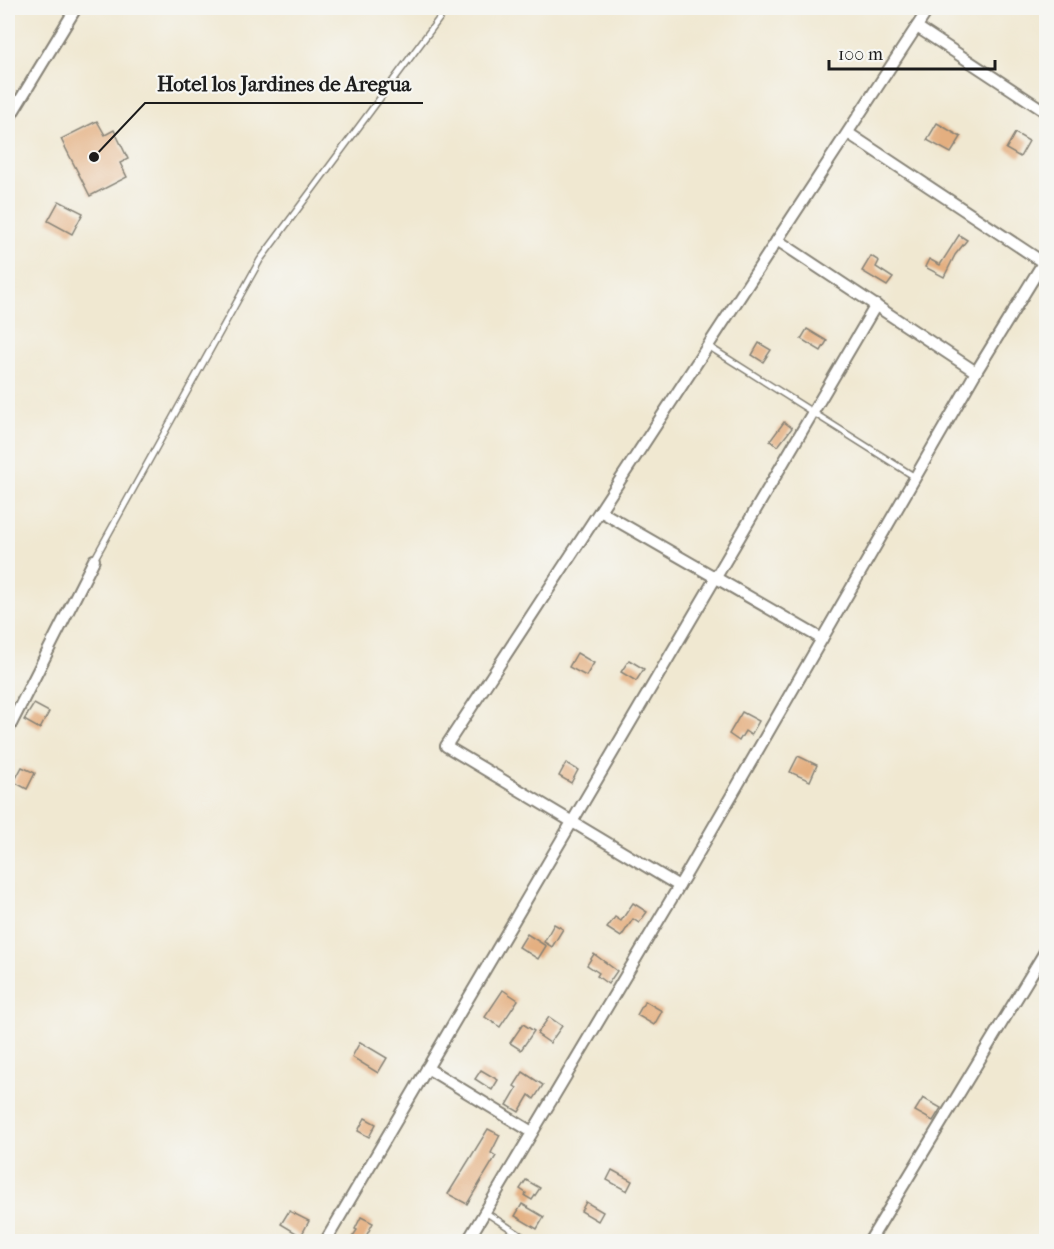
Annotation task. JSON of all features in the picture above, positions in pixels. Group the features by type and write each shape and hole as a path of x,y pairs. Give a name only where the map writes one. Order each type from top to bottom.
{"street":[{"path":"8,120 76,8"},
{"path":"679,886 446,746 929,8"},
{"path":"917,27 1047,112"},
{"path":"467,1242 679,886 976,372 1045,261 848,133"},
{"path":"777,240 976,372"},
{"path":"325,1242 876,305"},
{"path":"600,511 822,639"},
{"path":"8,730 94,560"},
{"path":"869,1242 1047,950"},
{"path":"427,1068 532,1132"}],"lane":[{"path":"94,560 260,260 447,8"},
{"path":"708,346 915,477"},
{"path":"484,1212 531,1242"}],"building":[{"path":"97,121 105,135 114,130 128,159 120,163 127,177 90,196 61,139"},
{"path":"937,123 961,137 951,153 927,140"},
{"path":"1015,133 1029,141 1020,157 1006,149"},
{"path":"59,201 83,213 72,234 48,221"},
{"path":"959,235 967,240 955,255 944,277 925,267 929,259 940,265"},
{"path":"871,256 879,261 876,267 893,278 887,286 862,271"},
{"path":"807,329 827,341 821,351 801,339"},
{"path":"759,343 771,350 763,362 752,355"},
{"path":"784,422 792,428 778,446 770,441"},
{"path":"577,653 594,663 586,676 569,667"},
{"path":"629,660 644,669 636,681 621,672"},
{"path":"34,704 49,712 40,729 24,720"},
{"path":"742,712 759,721 751,735 745,731 739,741 729,734"},
{"path":"798,756 817,765 810,781 790,772"},
{"path":"566,763 578,770 571,783 559,776"},
{"path":"22,767 35,773 27,789 14,782"},
{"path":"633,903 647,912 639,923 633,919 621,937 607,928 615,917 621,921"},
{"path":"554,924 563,929 552,947 544,942"},
{"path":"527,934 546,946 538,959 519,947"},
{"path":"594,954 617,971 608,984 597,976 599,973 587,965"},
{"path":"503,990 518,1000 500,1027 485,1017"},
{"path":"645,1001 662,1011 654,1025 637,1015"},
{"path":"549,1017 562,1026 550,1043 537,1034"},
{"path":"523,1024 534,1031 521,1050 510,1043"},
{"path":"360,1042 387,1058 378,1073 352,1057"},
{"path":"481,1070 498,1080 492,1090 475,1079"},
{"path":"523,1072 543,1085 534,1099 529,1095 519,1112 507,1105 517,1088 514,1086"},
{"path":"923,1098 941,1108 933,1121 915,1111"},
{"path":"365,1118 376,1124 369,1137 358,1131"},
{"path":"488,1129 500,1135 491,1153 496,1156 467,1204 448,1194"},
{"path":"612,1170 632,1181 627,1191 607,1180"},
{"path":"526,1180 540,1188 532,1200 520,1189"},
{"path":"586,1202 603,1212 598,1221 581,1211"},
{"path":"522,1204 544,1217 537,1229 515,1216"},
{"path":"289,1211 309,1221 301,1236 281,1224"},
{"path":"361,1217 373,1223 363,1242 349,1242 357,1230 355,1229"}],"place":[{"name":"Hotel los Jardines de Aregua","path":"94,157"}]}
